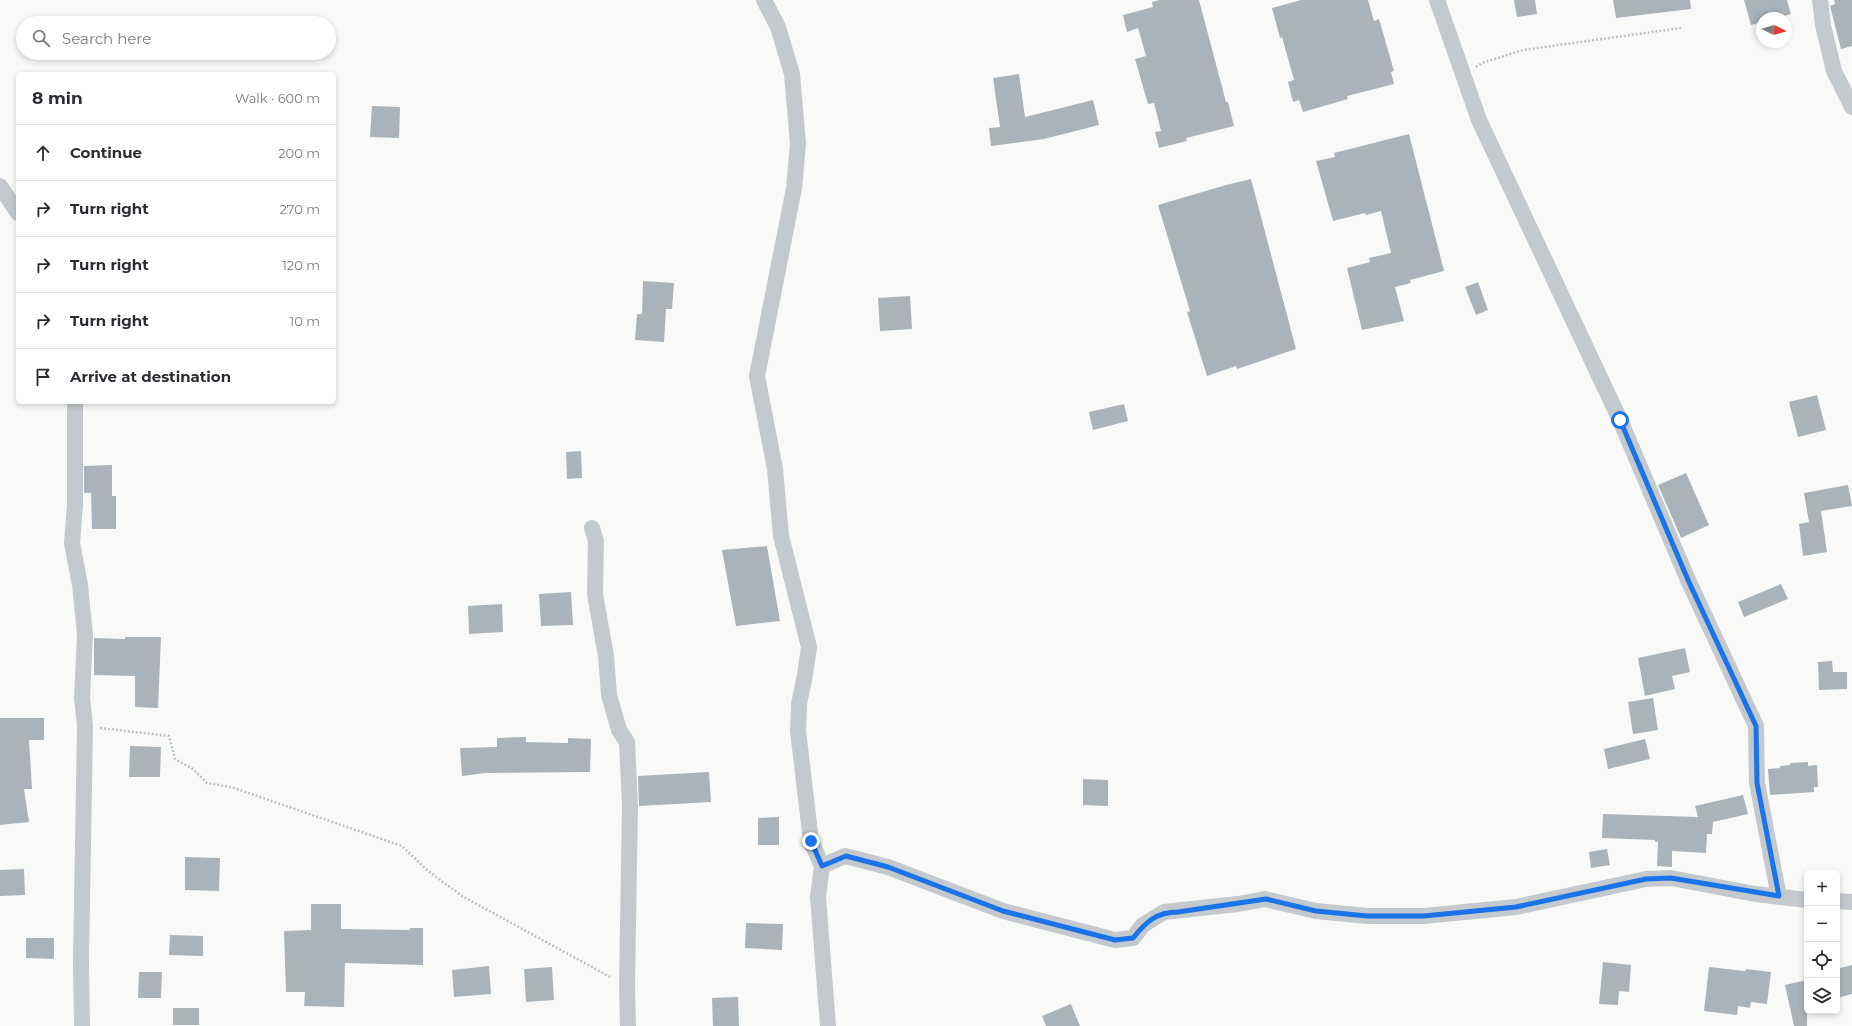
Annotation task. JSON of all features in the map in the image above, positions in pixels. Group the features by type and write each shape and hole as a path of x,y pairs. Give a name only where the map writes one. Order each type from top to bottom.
{"street":[{"path":"764,0 778,27 792,74 798,144 794,188 757,376 775,469 781,536 809,647 806,675 799,704 798,730 811,841 822,866 818,897 828,1026"},
{"path":"1437,0 1479,120 1620,420 1688,580 1756,726 1757,783 1779,896"},
{"path":"1820,0 1823,24 1834,71 1852,108"},
{"path":"0,186 16,210"},
{"path":"76,404 75,505 72,543 80,585 85,635 82,698 85,726 81,962 82,1026"},
{"path":"592,528 596,541 595,594 606,656 609,695 619,730 627,742 630,805 627,985 628,1026"},
{"path":"822,866 846,856 888,867 1003,911 1115,940 1133,938 1143,925 1164,912 1230,905 1266,899 1316,911 1367,916 1424,916 1516,907 1646,879 1671,878 1804,900"},
{"path":"1840,901 1852,902"}],"path":[{"path":"1464,79 1482,62 1523,50 1681,28"},
{"path":"85,726 169,736 175,759 193,769 207,783 231,787 402,846 427,870 462,896 596,971 627,985"}],"building":[{"path":"1159,0 1199,0 1226,102 1228,102 1234,126 1186,138 1187,141 1159,148 1155,132 1161,131 1154,103 1148,104 1135,59 1146,56 1138,28 1127,32 1123,15 1153,7 1152,2"},
{"path":"1301,0 1368,0 1374,21 1379,19 1394,71 1391,72 1394,84 1347,96 1348,99 1303,112 1299,100 1293,102 1288,82 1294,80 1272,8"},
{"path":"1514,0 1535,0 1537,14 1517,17"},
{"path":"1613,0 1690,0 1691,9 1616,18"},
{"path":"1744,0 1787,0 1790,12 1756,12 1756,24 1751,25"},
{"path":"1834,0 1852,0 1852,46 1841,49 1830,6 1835,4"},
{"path":"1019,74 1025,117 1093,100 1099,125 1044,139 991,146 989,128 1000,127 993,78"},
{"path":"372,106 400,107 399,138 370,137"},
{"path":"1409,134 1444,271 1410,280 1411,283 1395,287 1404,321 1362,330 1347,268 1370,262 1369,258 1391,253 1381,211 1366,215 1365,213 1333,221 1316,161 1335,157 1334,153"},
{"path":"1251,179 1296,349 1237,369 1236,366 1207,376 1187,312 1190,311 1158,205"},
{"path":"643,281 674,283 672,309 666,309 664,342 635,340 637,314 642,314"},
{"path":"1478,282 1488,310 1476,315 1465,287"},
{"path":"910,296 912,329 880,331 878,298"},
{"path":"1817,395 1826,430 1798,437 1789,402"},
{"path":"1124,404 1128,421 1093,430 1089,412"},
{"path":"581,451 582,478 567,479 566,452"},
{"path":"112,465 112,496 116,496 116,529 92,529 91,493 84,493 84,466"},
{"path":"1686,473 1709,525 1681,538 1658,485"},
{"path":"1848,485 1852,506 1821,511 1827,552 1803,556 1799,524 1809,522 1804,493"},
{"path":"767,546 780,621 736,626 722,550"},
{"path":"1781,584 1788,599 1744,617 1738,602"},
{"path":"571,592 573,625 541,626 539,594"},
{"path":"502,604 503,632 469,634 468,606"},
{"path":"125,637 161,637 158,708 135,707 135,676 94,675 94,638 125,639"},
{"path":"1685,648 1690,672 1672,676 1675,689 1645,696 1638,658"},
{"path":"1832,661 1833,672 1847,672 1847,689 1819,690 1818,662"},
{"path":"1653,698 1658,730 1633,734 1628,702"},
{"path":"0,718 44,718 44,740 29,740 32,789 24,789 29,822 0,825"},
{"path":"526,737 526,742 568,743 568,738 591,739 590,772 485,773 462,776 460,748 497,747 497,738"},
{"path":"1645,739 1650,759 1608,769 1604,749"},
{"path":"130,746 161,747 160,777 129,777"},
{"path":"1808,762 1808,766 1817,765 1818,787 1814,787 1814,792 1770,795 1768,769 1780,768 1780,766 1790,765 1790,763"},
{"path":"709,772 711,802 639,806 638,776"},
{"path":"1083,779 1108,780 1108,806 1083,805"},
{"path":"1743,795 1748,814 1713,822 1712,834 1707,834 1706,853 1672,851 1672,867 1657,866 1658,842 1655,842 1655,840 1602,838 1603,814 1698,817 1695,806"},
{"path":"779,817 779,845 758,845 758,818"},
{"path":"1607,849 1610,865 1591,868 1589,852"},
{"path":"185,857 220,858 219,891 185,890"},
{"path":"24,869 25,895 0,896 0,870"},
{"path":"311,904 341,904 341,929 410,930 410,928 423,928 423,965 345,963 344,1007 304,1006 305,992 286,992 284,931 311,930"},
{"path":"746,923 783,924 782,950 745,948"},
{"path":"170,935 203,936 203,956 169,955"},
{"path":"26,938 54,938 54,959 26,958"},
{"path":"1603,962 1631,965 1629,992 1619,991 1618,1005 1599,1004"},
{"path":"1852,965 1852,994 1840,997 1840,978 1840,968"},
{"path":"489,966 491,994 454,997 452,970"},
{"path":"552,967 554,1000 526,1002 524,969"},
{"path":"1709,967 1771,972 1767,1004 1751,1002 1750,1008 1738,1006 1737,1015 1704,1011"},
{"path":"139,972 162,972 161,998 138,998"},
{"path":"1804,981 1804,1014 1807,1014 1807,1026 1794,1026 1785,985"},
{"path":"738,997 739,1026 713,1026 712,998"},
{"path":"1071,1004 1080,1026 1046,1026 1042,1016"},
{"path":"173,1008 199,1008 199,1025 173,1025"}],"route":[{"path":"811,841 822,866 846,856 888,867 1003,911 1115,940 1133,938 1143,925 1164,912 1178,912 1266,899 1316,911 1367,916 1424,916 1516,907 1646,879 1671,878 1755,894 1779,896 1757,783 1756,726 1688,580 1620,420"}]}
